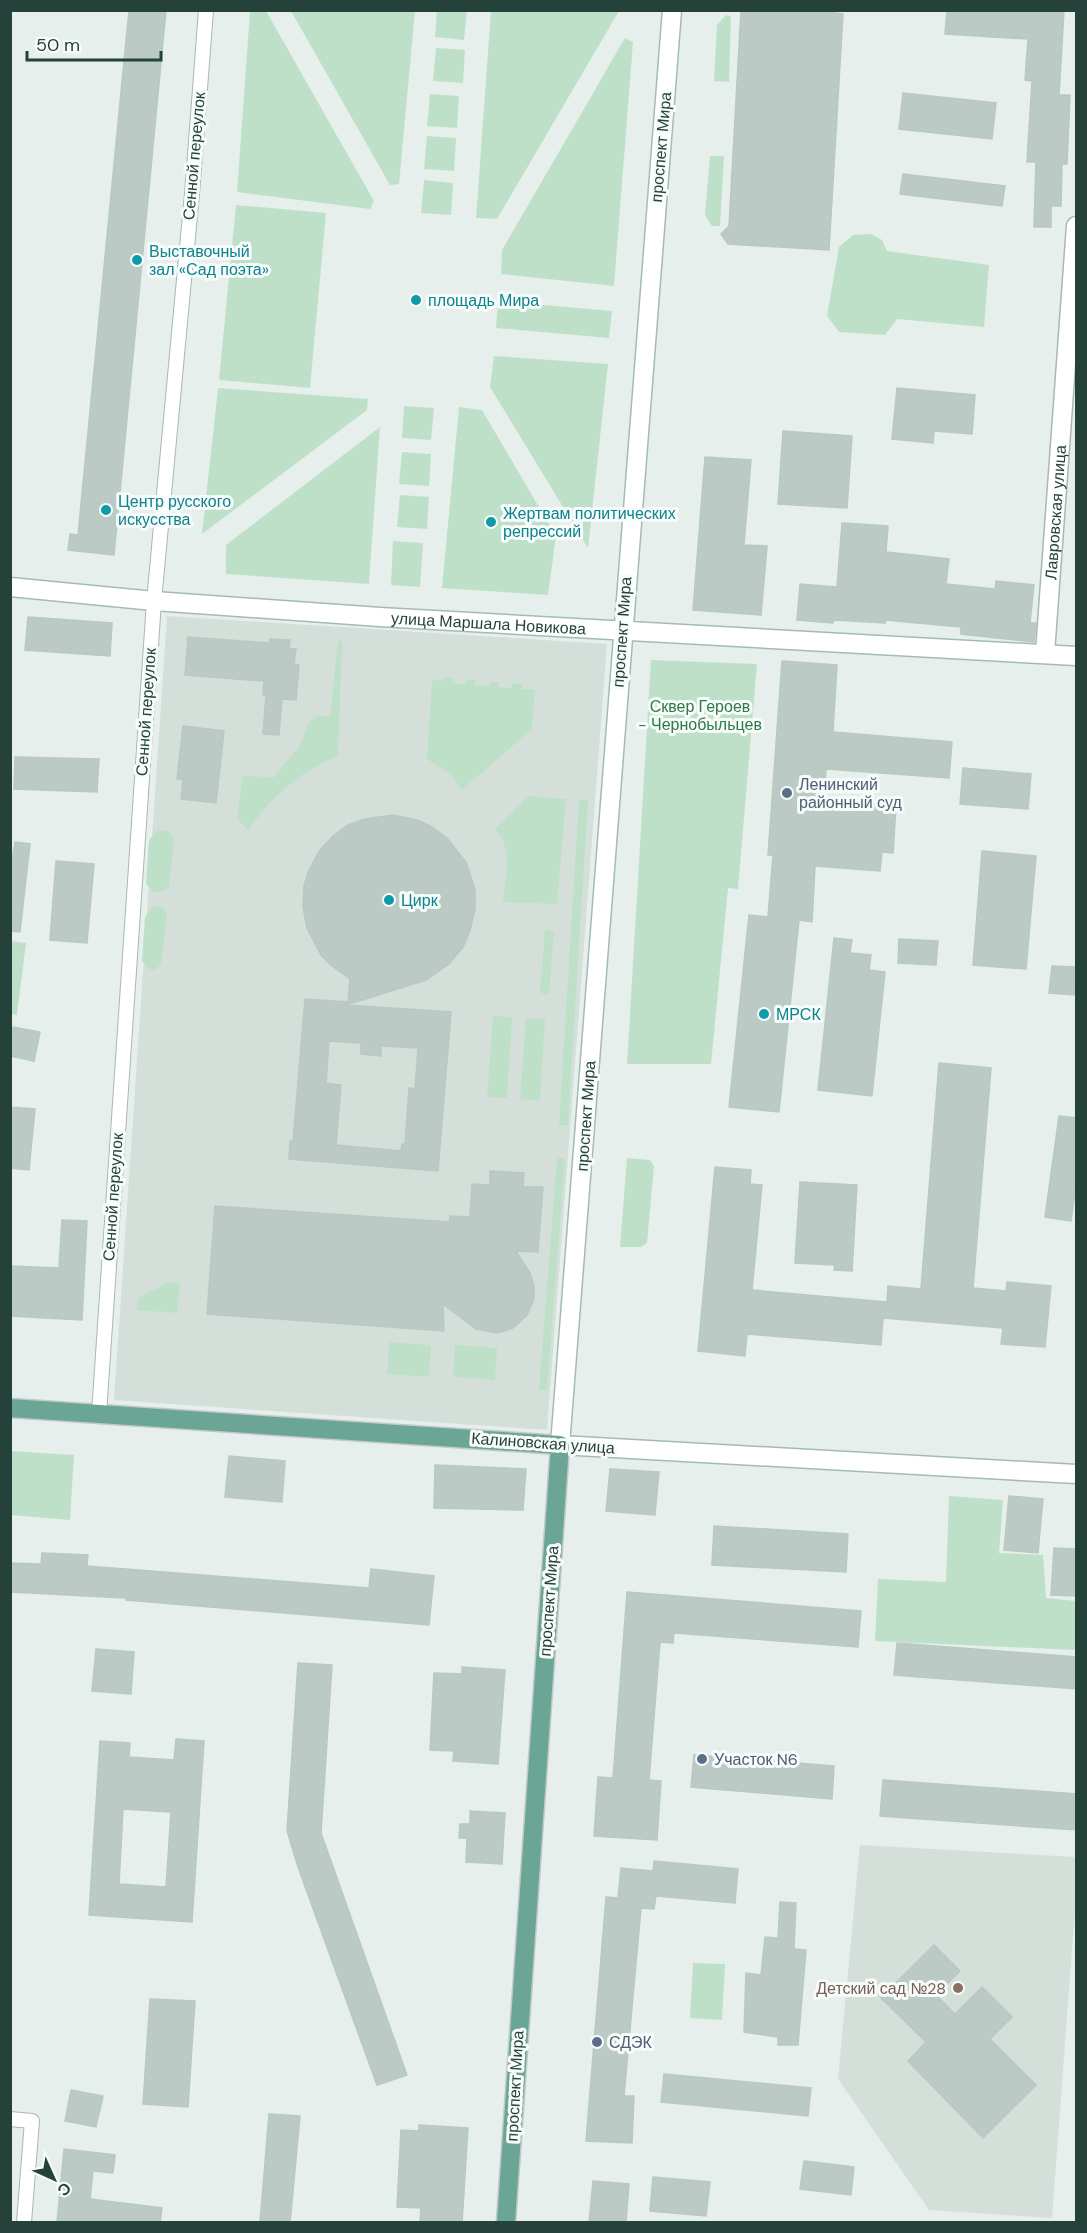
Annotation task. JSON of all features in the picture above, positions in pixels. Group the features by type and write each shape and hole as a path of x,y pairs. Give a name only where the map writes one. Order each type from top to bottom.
{"main road":[{"name":"проспект Мира","path":"506,2223 560,1445 672,10"},
{"name":"Лавровская улица","path":"1045,653 1077,226"},
{"name":"улица Маршала Новикова","path":"10,587 154,601 392,618 1077,656"},
{"name":"Калиновская улица","path":"10,1408 560,1445 1077,1474"}],"street":[{"name":"Сенной переулок","path":"99,1414 154,601 192,195 206,10"},
{"path":"10,2120 32,2121 24,2223"}],"shaded area":[{"path":"167,616 607,644 547,1430 114,1400"},
{"name":"Детский сад №28","path":"860,1845 1076,1857 1076,1896 1052,2218 929,2210 838,2079"}],"green space":[{"path":"491,10 619,11 497,219 476,218"},
{"path":"250,11 266,11 374,201 370,209 237,192"},
{"path":"291,11 415,11 399,184 390,185"},
{"path":"437,11 467,11 464,40 435,37"},
{"path":"726,15 731,17 729,82 714,81 717,25"},
{"path":"625,38 633,42 614,286 501,274 502,250"},
{"path":"436,48 465,50 463,83 433,81"},
{"path":"430,94 459,96 457,128 427,126"},
{"path":"427,136 456,138 454,171 424,169"},
{"path":"710,156 724,156 720,226 712,226 705,215"},
{"path":"424,180 453,183 451,215 421,213"},
{"path":"236,205 326,213 310,388 219,380"},
{"path":"871,234 882,240 887,251 989,265 984,327 897,319 885,335 839,332 827,316 839,247 853,235"},
{"path":"498,301 612,311 609,338 496,328"},
{"path":"494,356 608,364 588,548 490,387"},
{"path":"218,388 368,399 367,410 202,534"},
{"path":"404,406 434,408 431,440 402,438"},
{"path":"459,407 482,410 556,536 548,595 442,588"},
{"path":"380,427 369,584 226,574 226,545"},
{"path":"402,452 431,454 429,486 399,484"},
{"path":"400,495 429,497 427,529 397,527"},
{"path":"393,541 423,543 420,587 391,585"},
{"path":"338,641 342,641 338,757 312,769 287,786 256,819 248,831 237,818 243,775 273,778 301,744 309,722 317,716 330,716"},
{"name":"Сквер Героев - Чернобыльцев","path":"651,660 757,664 738,889 728,888 711,1064 627,1064"},
{"path":"443,677 453,678 453,683 465,684 466,679 475,680 475,685 489,686 490,682 499,682 499,687 511,688 512,683 522,684 522,689 535,690 532,729 462,790 451,775 427,759 432,680 443,681"},
{"path":"528,796 566,799 557,904 503,902 507,863 504,845 495,829"},
{"path":"579,800 588,800 568,1125 559,1125"},
{"path":"158,830 167,831 174,838 169,887 159,893 153,892 146,884 149,840"},
{"path":"153,907 163,907 167,914 161,964 155,970 149,969 142,961 145,917"},
{"path":"545,930 554,931 549,994 540,993"},
{"path":"11,941 26,943 17,1015 11,1014"},
{"path":"493,1016 512,1017 507,1098 487,1097"},
{"path":"526,1018 545,1019 540,1101 520,1099"},
{"path":"557,1158 565,1159 547,1390 539,1390"},
{"path":"627,1158 650,1160 654,1166 647,1243 641,1247 620,1247"},
{"path":"170,1282 180,1284 177,1313 137,1310 138,1298"},
{"path":"389,1342 431,1345 429,1377 387,1374"},
{"path":"455,1345 497,1348 495,1380 453,1377"},
{"path":"10,1451 74,1455 70,1520 11,1515"},
{"path":"949,1496 1003,1500 999,1553 1043,1555 1046,1598 1076,1601 1076,1650 875,1641 878,1579 946,1582"},
{"path":"693,1963 725,1964 722,2020 690,2018"}],"building":[{"path":"129,10 166,10 114,555 68,550 70,534 78,535"},
{"path":"741,10 809,10 843,14 829,250 728,244 721,234 729,226"},
{"path":"947,10 1064,10 1059,95 1070,95 1067,164 1062,164 1061,206 1051,206 1051,227 1034,227 1036,162 1027,162 1032,81 1025,80 1028,39 945,34"},
{"path":"903,93 996,103 992,139 899,129"},
{"path":"903,174 1005,186 1002,206 900,194"},
{"path":"897,388 975,395 972,434 934,431 933,443 892,439"},
{"path":"783,431 852,436 847,508 778,504"},
{"path":"705,457 751,460 744,545 767,546 761,615 693,610"},
{"path":"842,523 888,526 886,552 949,559 946,584 995,589 996,581 1034,585 1030,623 1036,623 1034,642 961,634 961,627 885,620 885,623 834,620 833,623 797,620 800,584 837,587"},
{"path":"28,617 112,623 110,656 25,650"},
{"path":"188,637 269,643 270,639 290,640 289,649 296,649 294,664 299,665 296,700 282,699 279,735 263,734 266,695 263,695 264,681 185,675"},
{"path":"782,661 837,665 833,732 952,742 949,778 826,769 824,801 896,806 893,853 882,852 880,871 815,866 812,922 799,920 779,1112 729,1107 749,915 768,917 773,855 768,855"},
{"path":"183,726 224,731 216,803 181,799 183,779 177,779"},
{"path":"15,757 99,759 97,792 14,789"},
{"path":"963,768 1031,774 1028,809 960,804"},
{"path":"393,815 417,820 432,827 447,838 466,862 475,889 475,909 470,931 463,947 449,964 426,980 346,1005 451,1012 438,1171 289,1159 290,1141 293,1141 305,999 348,1002 350,979 321,955 307,928 303,907 304,886 309,870 320,850 348,825 365,819","holes":["329,1041 361,1043 361,1054 381,1056 381,1046 418,1048 415,1089 409,1088 405,1144 402,1144 401,1151 336,1145 341,1085 326,1083"]},
{"path":"15,842 30,844 20,932 10,931 10,873"},
{"path":"982,851 1036,856 1026,969 973,965"},
{"path":"56,861 94,864 87,943 50,940"},
{"path":"834,938 852,940 850,953 871,955 869,970 885,972 872,1096 818,1090"},
{"path":"899,939 938,941 936,965 898,963"},
{"path":"1052,966 1077,967 1075,995 1049,993"},
{"path":"13,1027 40,1032 34,1061 10,1056"},
{"path":"939,1063 991,1068 973,1288 1006,1291 1007,1282 1051,1286 1045,1347 1001,1344 1003,1328 883,1318 881,1345 747,1334 745,1356 698,1351 715,1167 751,1170 750,1184 762,1185 752,1290 887,1302 888,1286 921,1289"},
{"path":"10,1107 35,1109 29,1170 10,1168"},
{"path":"1059,1116 1077,1118 1077,1179 1071,1221 1045,1217"},
{"path":"490,1171 524,1173 523,1187 543,1187 538,1252 516,1251 530,1273 534,1286 534,1299 527,1315 513,1328 497,1333 476,1329 443,1304 444,1331 207,1314 215,1206 450,1222 450,1216 470,1217 472,1184 490,1185"},
{"path":"800,1182 857,1185 852,1271 834,1270 835,1265 795,1263"},
{"path":"62,1220 87,1221 82,1320 10,1316 10,1266 59,1268"},
{"path":"229,1456 285,1461 282,1502 225,1497"},
{"path":"435,1465 526,1469 523,1510 434,1508"},
{"path":"610,1469 659,1472 655,1515 606,1511"},
{"path":"1009,1496 1043,1499 1038,1553 1004,1550"},
{"path":"714,1526 848,1534 846,1572 712,1565"},
{"path":"1054,1548 1077,1549 1077,1596 1051,1595"},
{"path":"42,1553 88,1555 87,1566 369,1588 371,1569 434,1576 429,1625 126,1600 126,1598 10,1592 10,1563 41,1564"},
{"path":"627,1592 861,1611 858,1647 674,1633 673,1643 660,1642 649,1780 661,1781 657,1840 594,1836 598,1777 613,1778"},
{"path":"897,1643 1077,1657 1077,1689 894,1675"},
{"path":"96,1649 134,1652 131,1694 92,1691"},
{"path":"298,1663 332,1665 321,1833 407,2075 377,2085 287,1831"},
{"path":"462,1667 505,1670 498,1764 453,1761 454,1751 430,1750 434,1673 462,1674"},
{"path":"176,1739 204,1741 192,1922 89,1915 100,1741 130,1743 129,1757 174,1760","holes":["123,1809 171,1812 166,1887 119,1884"]},
{"path":"694,1755 834,1766 832,1799 691,1787"},
{"path":"883,1780 1077,1794 1077,1830 880,1816"},
{"path":"470,1811 505,1813 502,1864 466,1862 467,1838 459,1838 460,1824 470,1824"},
{"path":"654,1861 738,1869 735,1903 656,1896 654,1909 641,1908 624,2096 634,2096 632,2143 586,2141 606,1897 618,1898 621,1868 653,1871"},
{"path":"780,1902 796,1903 794,1949 806,1950 798,2045 778,2045 778,2037 744,2032 746,1973 761,1975 765,1937 778,1938"},
{"path":"934,1945 960,1971 936,1995 955,2014 982,1987 1012,2017 990,2039 1036,2085 983,2138 908,2061 926,2042 881,1998"},
{"path":"150,1999 195,2001 188,2107 143,2104"},
{"path":"664,2074 811,2088 808,2116 661,2102"},
{"path":"71,2090 103,2096 96,2127 65,2121"},
{"path":"269,2114 300,2116 290,2223 260,2223"},
{"path":"419,2125 468,2128 462,2223 420,2223 421,2208 397,2207 401,2130 419,2131"},
{"path":"64,2149 115,2155 113,2173 93,2171 90,2199 162,2208 160,2223 57,2223"},
{"path":"804,2161 854,2167 851,2195 800,2189"},
{"path":"653,2177 710,2182 706,2216 650,2211"},
{"path":"593,2181 629,2184 626,2222 589,2223"}],"place":[{"name":"Выставочный зал «Сад поэта»","path":"137,260"},
{"name":"площадь Мира","path":"416,300"},
{"name":"Центр русского искусства","path":"106,510"},
{"name":"Жертвам политических репрессий","path":"491,522"},
{"name":"Ленинский районный суд","path":"787,793"},
{"name":"Цирк","path":"389,900"},
{"name":"МРСК","path":"764,1014"},
{"name":"Участок N6","path":"702,1759"},
{"name":"Детский сад №28","path":"958,1988"},
{"name":"СДЭК","path":"597,2042"}]}
